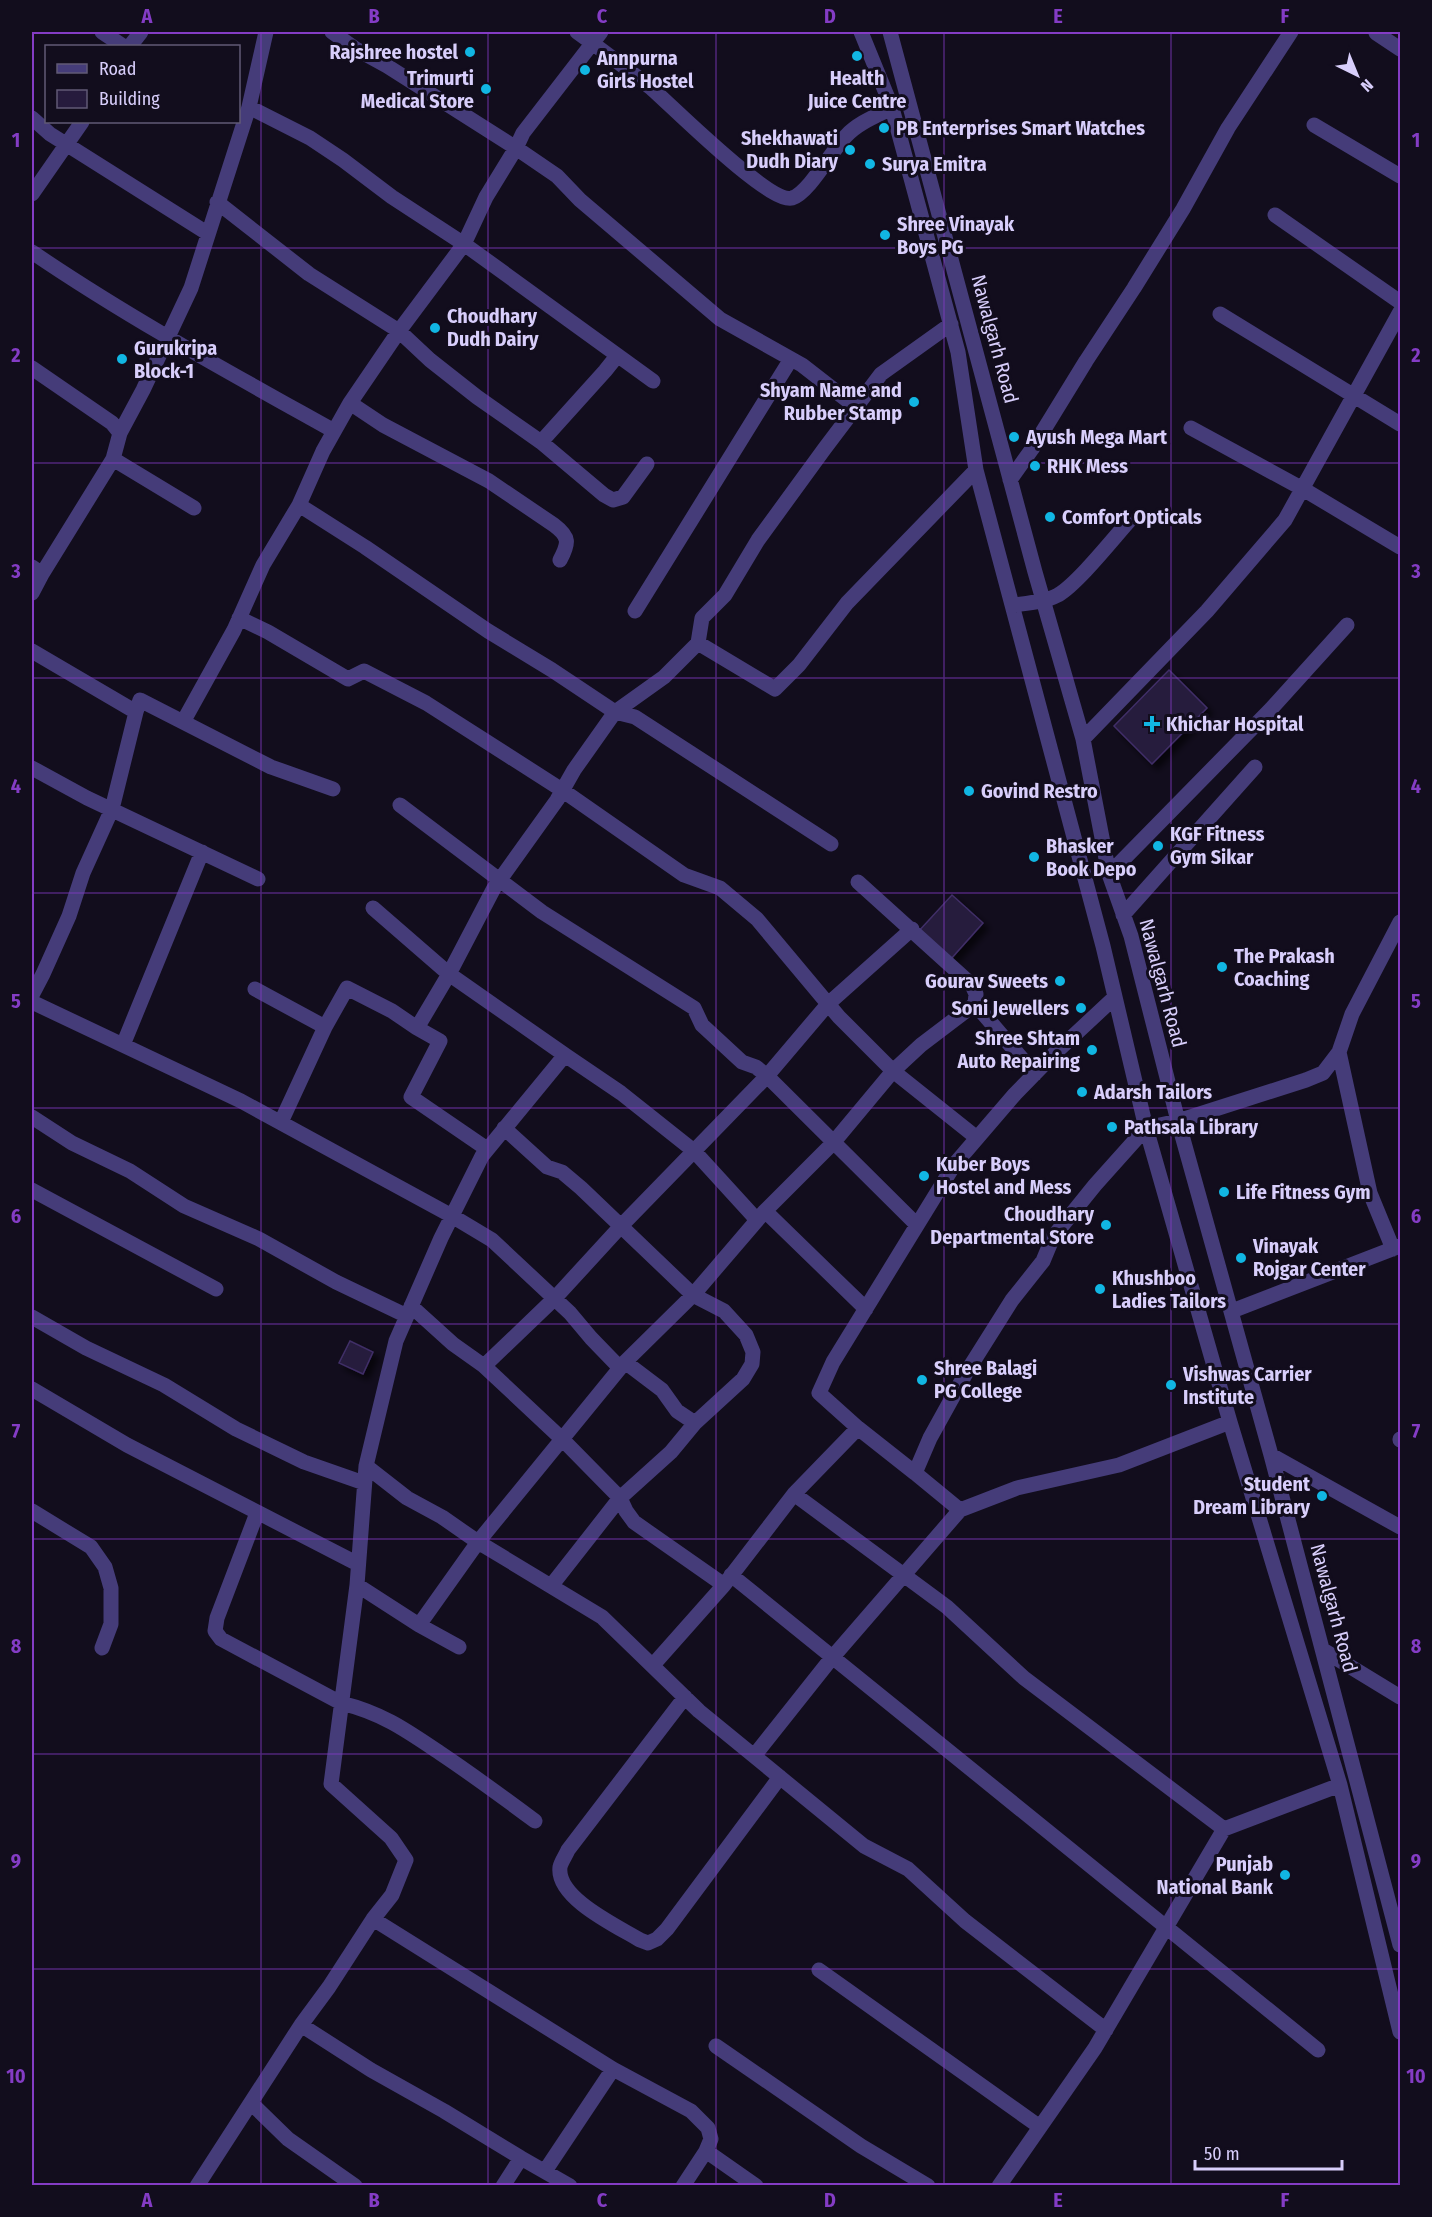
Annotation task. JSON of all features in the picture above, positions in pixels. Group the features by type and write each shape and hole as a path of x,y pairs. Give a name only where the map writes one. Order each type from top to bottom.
{"street":[{"path":"102,32 122,45"},
{"path":"131,45 141,32"},
{"path":"240,120 249,107 266,32"},
{"path":"332,32 516,148 556,176 580,200 720,319 802,365 856,407"},
{"path":"577,32 596,37 762,186 780,197 791,198 798,194 808,185 845,136 892,108"},
{"path":"861,32 892,108 951,324 958,352 976,470 1103,946 1146,1128 1230,1422 1340,1785 1401,2032"},
{"name":"Nawalgarh Road","path":"890,32 1043,601 1083,739 1109,874 1131,936 1178,1121 1271,1455 1401,1945"},
{"path":"1010,480 1140,278 1183,209 1228,128 1291,32"},
{"path":"1376,33 1401,49"},
{"path":"183,722 239,618 263,564 299,505 323,451 350,403 399,331 464,244 486,197 523,133 596,37"},
{"path":"249,107 310,138 343,160 392,197 464,244 653,381"},
{"path":"32,118 67,145 207,234"},
{"path":"32,194 81,123"},
{"path":"32,593 37,570 114,459 120,433 191,288 217,202 237,124"},
{"path":"1314,125 1401,176"},
{"path":"217,202 309,274 399,331 430,360 477,397 541,442 604,495 613,500 623,497 647,464"},
{"path":"1275,215 1401,302"},
{"path":"32,252 80,285 166,337 334,431"},
{"path":"1083,739 1207,611 1285,520 1401,312"},
{"path":"1221,314 1401,424"},
{"path":"417,1028 500,880 615,712 664,677 698,643 702,618 724,595 758,540 881,374 951,324"},
{"path":"541,442 617,356"},
{"path":"635,612 791,360"},
{"path":"32,368 112,423 120,433"},
{"path":"350,403 383,425 489,481 554,525 567,541 560,560"},
{"path":"1191,428 1303,489 1401,547"},
{"path":"114,459 194,508"},
{"path":"698,643 775,689 800,665 848,603 976,470"},
{"path":"299,505 488,631 615,712 635,717 831,844"},
{"path":"1013,605 1043,601 1060,594 1128,521"},
{"path":"239,618 268,632 348,679 364,670 426,703 562,790 684,874 720,888 757,920 828,1004 893,1071 977,1138"},
{"path":"1109,874 1271,709 1347,625"},
{"path":"32,651 136,712"},
{"path":"32,995 44,974 69,916 83,873 112,809 140,700 271,767 333,789"},
{"path":"1123,915 1256,767"},
{"path":"32,768 258,879"},
{"path":"400,804 542,912 694,1008 702,1025 742,1062 756,1067 767,1076 917,1225"},
{"path":"123,1045 202,852"},
{"path":"858,882 972,985 976,994 975,1004 1035,1074"},
{"path":"373,908 449,974 621,1093 694,1151 761,1216 866,1309"},
{"path":"915,1473 930,1438 966,1373 1012,1300 1043,1261 1053,1237 1095,1185 1146,1128 1178,1121 1306,1080 1323,1072 1340,1052 1352,1014 1401,922"},
{"path":"484,1366 555,1298 621,1226 767,1076 828,1004 912,930"},
{"path":"281,1122 325,1027 347,988 392,1011 440,1041 411,1097 487,1149"},
{"path":"255,989 325,1027"},
{"path":"960,1510 858,1428 819,1393 833,1362 954,1165 1035,1074 1114,998"},
{"path":"32,1002 241,1101 492,1240 555,1298 622,1365 662,1390 677,1411 695,1423"},
{"path":"419,1625 478,1542 622,1365 693,1295 761,1216 833,1143 893,1071 921,1045 975,1004"},
{"path":"1232,1311 1397,1248 1370,1193 1340,1052"},
{"path":"196,2186 301,2025 329,1987 373,1919 392,1895 406,1860 391,1838 331,1784 357,1585 366,1466 396,1341 452,1216 482,1156 566,1055"},
{"path":"32,1118 72,1143 130,1171 184,1206 259,1239 336,1282 409,1311 484,1366 562,1439 620,1498 634,1522 727,1580 831,1659 1318,2050"},
{"path":"504,1128 548,1167 562,1172 581,1188 693,1295 724,1311 746,1335 753,1352 752,1364 743,1379 695,1423 671,1452 620,1498 551,1586"},
{"path":"32,1190 216,1288"},
{"path":"32,1317 86,1348 164,1385 236,1429 304,1462 364,1483"},
{"path":"32,1389 127,1445 358,1564"},
{"path":"754,1756 831,1659 960,1510 1017,1488 1119,1465 1230,1422"},
{"path":"653,1665 727,1580 794,1494 858,1428"},
{"path":"1271,1455 1401,1527"},
{"path":"366,1466 407,1498 442,1517 478,1542 602,1617 699,1711 864,1846 908,1869 965,1920 1106,2030"},
{"path":"794,1494 948,1607 1024,1678 1224,1829"},
{"path":"32,1511 91,1547 105,1567 111,1588 111,1624 102,1648"},
{"path":"256,1513 217,1618 215,1631 221,1639 232,1647 341,1703 363,1708 388,1719 481,1781 535,1821"},
{"path":"357,1585 419,1625 459,1647"},
{"path":"1323,1650 1401,1697"},
{"path":"685,1697 568,1850 560,1867 562,1884 575,1899 640,1940 648,1943 657,1939 667,1929 780,1777"},
{"path":"1004,2184 1106,2030 1224,1829 1340,1785"},
{"path":"373,1919 613,2069 691,2111 703,2121 711,2139 706,2151 683,2186"},
{"path":"819,1970 1040,2127"},
{"path":"301,2025 371,2070 570,2186"},
{"path":"716,2046 861,2146 928,2186"},
{"path":"545,2171 613,2069"},
{"path":"251,2103 288,2139 347,2183"},
{"path":"706,2151 756,2186"},
{"path":"503,2186 521,2158"}],"building":[{"path":"1169,670 1207,708 1152,764 1114,726"},
{"path":"952,895 983,923 950,960 918,932"},
{"path":"350,1341 373,1352 363,1374 339,1363"}],"place":[{"name":"Rajshree hostel","path":"470,52"},
{"name":"Health Juice Centre","path":"857,56"},
{"name":"Annpurna Girls Hostel","path":"585,70"},
{"name":"Trimurti Medical Store","path":"486,89"},
{"name":"PB Enterprises Smart Watches","path":"884,128"},
{"name":"Shekhawati Dudh Diary","path":"850,150"},
{"name":"Surya Emitra","path":"870,164"},
{"name":"Shree Vinayak Boys PG","path":"885,235"},
{"name":"Choudhary Dudh Dairy","path":"435,328"},
{"name":"Gurukripa Block-1","path":"122,359"},
{"name":"Shyam Name and Rubber Stamp","path":"914,402"},
{"name":"Ayush Mega Mart","path":"1014,437"},
{"name":"RHK Mess","path":"1035,466"},
{"name":"Comfort Opticals","path":"1050,517"},
{"name":"Khichar Hospital","path":"1152,724"},
{"name":"Govind Restro","path":"969,791"},
{"name":"KGF Fitness Gym Sikar","path":"1158,846"},
{"name":"Bhasker Book Depo","path":"1034,857"},
{"name":"The Prakash Coaching","path":"1222,967"},
{"name":"Gourav Sweets","path":"1060,981"},
{"name":"Soni Jewellers","path":"1081,1008"},
{"name":"Shree Shtam Auto Repairing","path":"1092,1050"},
{"name":"Adarsh Tailors","path":"1082,1092"},
{"name":"Pathsala Library","path":"1112,1127"},
{"name":"Kuber Boys Hostel and Mess","path":"924,1176"},
{"name":"Life Fitness Gym","path":"1224,1192"},
{"name":"Choudhary Departmental Store","path":"1106,1225"},
{"name":"Vinayak Rojgar Center","path":"1241,1258"},
{"name":"Khushboo Ladies Tailors","path":"1100,1289"},
{"name":"Shree Balagi PG College","path":"922,1380"},
{"name":"Vishwas Carrier Institute","path":"1171,1385"},
{"name":"Student Dream Library","path":"1322,1496"},
{"name":"Punjab National Bank","path":"1285,1875"}]}
